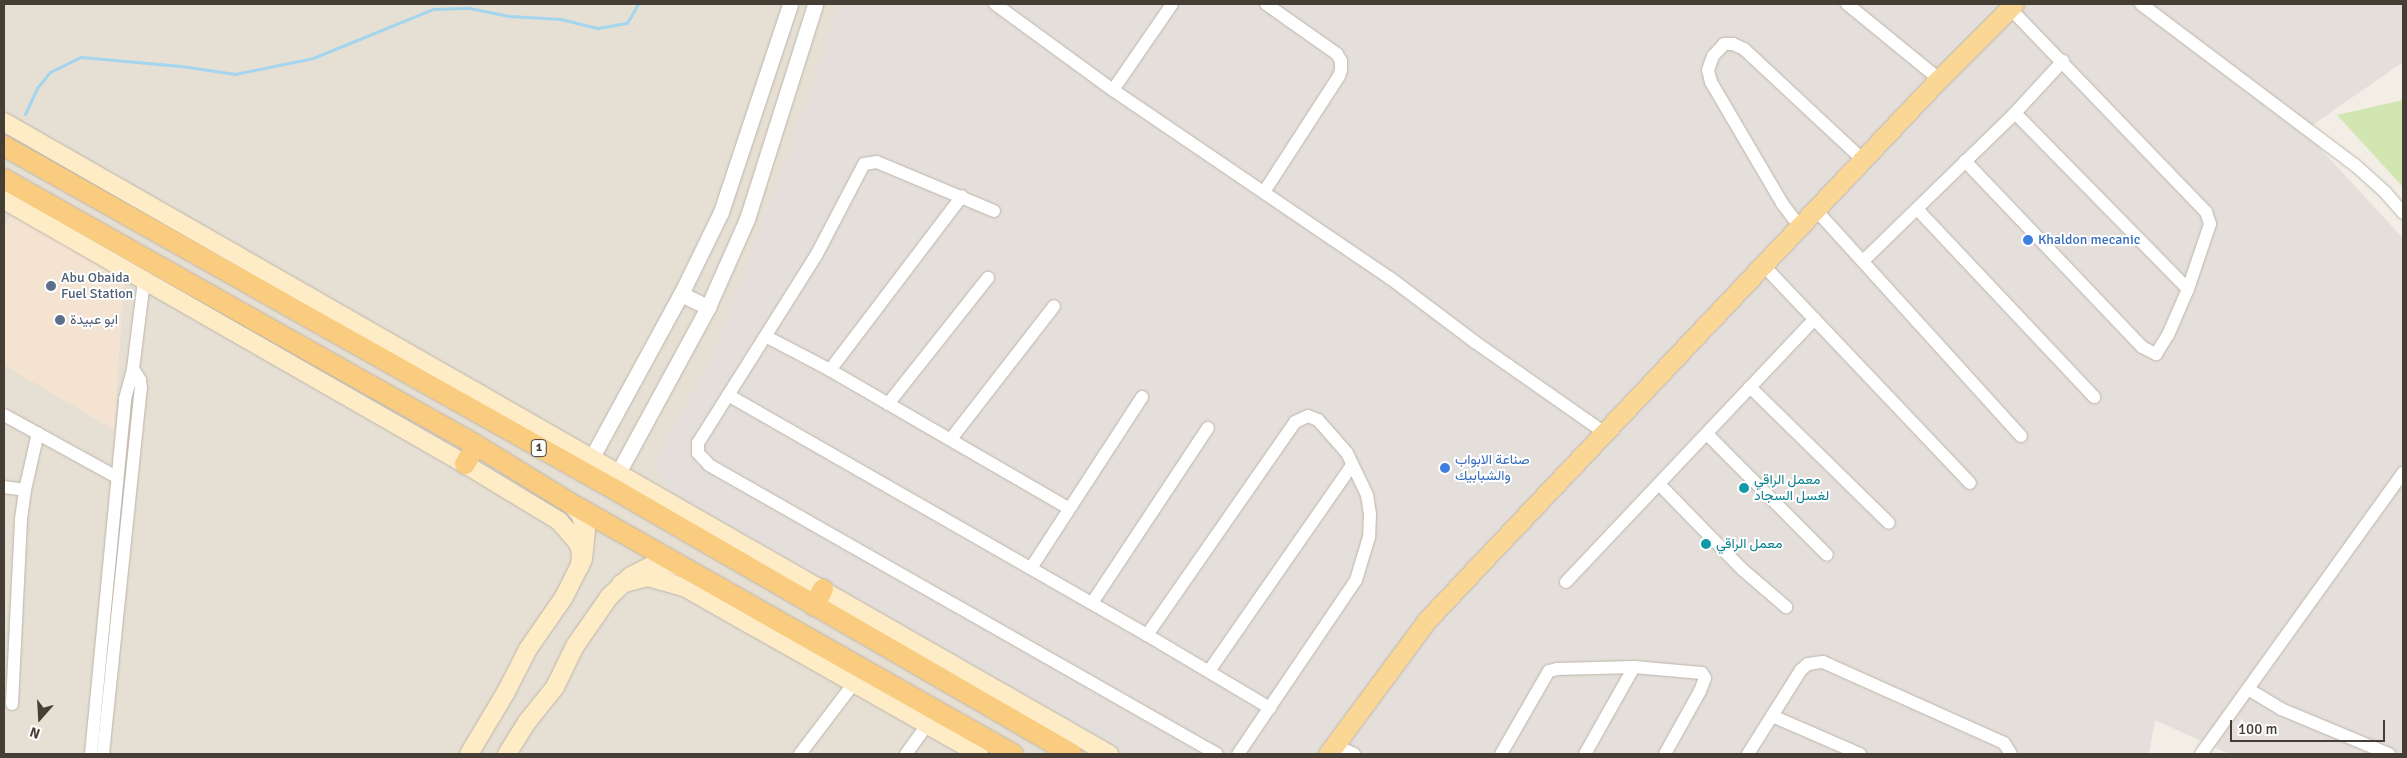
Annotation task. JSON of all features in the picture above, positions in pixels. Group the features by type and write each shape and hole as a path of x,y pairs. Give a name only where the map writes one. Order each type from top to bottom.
{"highway":[{"name":"1","path":"4,146 459,392 818,597 1072,754"},
{"name":"1","path":"4,179 476,445 570,503 685,569 787,636 1013,754"},
{"path":"465,464 476,445"}],"main road":[{"path":"1331,749 1428,619 1939,79 2012,6"},
{"path":"4,122 459,392 592,457 818,597 1109,754"},
{"path":"4,200 465,464 563,525 578,543 581,552 580,566"},
{"path":"469,754 506,692 528,649 564,597 580,566 585,551 586,531 580,514 570,503"},
{"path":"507,754 518,746 527,722 555,687 575,646 600,608 621,584 649,567 668,564 685,569"},
{"path":"621,584 648,577 673,582 787,636 854,682 979,754"}],"street":[{"path":"592,457 680,294 710,234 730,187 790,4"},
{"path":"618,473 708,307 756,197 815,4"},
{"path":"995,4 1113,90 1390,278 1475,342 1605,433"},
{"path":"1113,90 1172,4"},
{"path":"1264,192 1340,76 1341,70 1337,54 1266,4"},
{"path":"1847,4 1939,79"},
{"path":"2141,4 2355,165 2385,192 2403,213"},
{"path":"1965,161 2142,347 2156,354 2168,335 2188,289 2210,224 2206,212 2012,6"},
{"path":"1800,227 1782,203 1711,82 1708,70 1713,56 1724,44 1733,44 1744,49 1863,160"},
{"path":"1863,261 1918,210 2015,113 2063,61"},
{"path":"2015,113 2188,289"},
{"path":"994,211 877,162 864,164 816,254 767,337 698,443 698,453 709,465 1217,754"},
{"path":"830,370 962,196"},
{"path":"1816,210 2021,436"},
{"path":"1918,210 2094,397"},
{"path":"1764,266 1970,483"},
{"path":"888,404 988,278"},
{"path":"91,754 117,477 126,398 133,369 144,281"},
{"path":"680,294 708,307"},
{"path":"951,439 1054,306"},
{"path":"1566,582 1815,318"},
{"path":"767,337 830,370 1068,508"},
{"path":"102,754 140,389 140,380 133,369"},
{"path":"1750,387 1889,523"},
{"path":"728,395 1092,603 1270,708"},
{"path":"1031,568 1068,508 1142,397"},
{"path":"4,416 117,477"},
{"path":"1147,635 1295,422 1308,416 1318,420 1347,453 1367,495 1370,514 1369,537 1359,573 1238,754"},
{"path":"1092,603 1208,428"},
{"path":"12,704 8,665 24,490 38,433"},
{"path":"1707,434 1827,555"},
{"path":"1209,671 1352,465"},
{"path":"2201,754 2403,473"},
{"path":"1659,484 1743,570 1786,607"},
{"path":"4,487 24,490"},
{"path":"1748,754 1801,670 1808,664 1823,662 2004,744 2011,754"},
{"path":"1585,754 1634,667"},
{"path":"1501,754 1548,671 1634,667 1702,673 1705,678 1700,691 1665,754"},
{"path":"800,754 854,682"},
{"path":"2248,689 2281,709 2389,754"},
{"path":"1772,716 1860,754"},
{"path":"906,754 927,725"},
{"path":"1331,749 1354,754"}],"shaded area":[{"path":"4,4 2403,4 2317,84 2142,439 2149,754 4,754"},
{"path":"838,4 2403,4 2403,62 2304,131 2403,238 2403,754 2229,754 2155,720 2149,754 1109,754 674,497 652,466 715,349 807,102"},
{"path":"18,204 125,267 114,430 4,365 4,226"}],"green space":[{"path":"2403,100 2403,187 2337,115"}],"waterway":[{"path":"25,114 37,88 50,72 81,57 181,66 235,74 313,58 433,9 469,8 509,16 561,19 598,28 627,23 638,4"}],"place":[{"name":"Khaldon mecanic","path":"2028,240"},
{"name":"Abu Obaida Fuel Station","path":"51,286"},
{"name":"ابو عبيدة","path":"60,320"},
{"name":"صناعة الابواب والشبابيك","path":"1445,468"},
{"name":"معمل الراقي لغسل السجاد","path":"1744,488"},
{"name":"معمل الراقي","path":"1706,544"}]}
